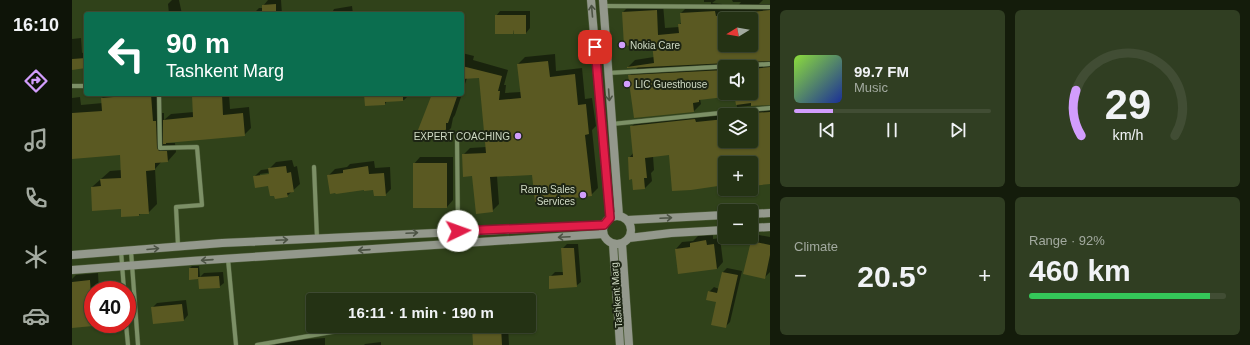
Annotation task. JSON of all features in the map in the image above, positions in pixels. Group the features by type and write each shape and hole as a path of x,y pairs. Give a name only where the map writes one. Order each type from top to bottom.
{"street":[{"path":"590,0 610,218"},
{"path":"619,216 603,3 770,7"},
{"path":"608,73 769,64"},
{"path":"72,86 84,86"},
{"path":"159,96 160,148 198,147 202,205 176,207 178,246"},
{"path":"612,124 770,108"},
{"path":"457,137 458,231"},
{"path":"314,167 317,238"},
{"path":"758,214 770,213"},
{"path":"628,220 632,229 629,238 622,244 613,244 608,242 603,234 604,225 610,218 619,216 628,220 718,215"},
{"path":"72,255 178,246 317,238 604,225"},
{"path":"758,228 770,227"},
{"path":"629,238 671,233 718,230"},
{"path":"72,270 228,258 603,234"},
{"name":"Tashkent Marg","path":"613,244 620,345"},
{"name":"Tashkent Marg","path":"622,244 629,345"},
{"path":"121,251 123,281"},
{"path":"131,251 138,345"},
{"path":"228,258 236,345"},
{"path":"127,333 128,345"},
{"path":"257,345 322,333"}],"building":[{"path":"276,4 276,12 262,12 262,5"},
{"path":"657,10 658,35 679,33 678,24 681,24 680,13 715,11 716,16 718,16 718,52 758,52 758,12 751,12 770,10 770,61 718,60 718,64 627,68 654,63 652,43 624,46 622,12"},
{"path":"495,15 526,15 526,34 514,34 514,30 513,34 495,34"},
{"path":"84,58 84,68 72,70 72,59"},
{"path":"548,61 550,77 575,74 578,105 586,104 589,134 585,135 592,196 535,202 532,175 490,177 493,212 476,214 472,176 463,177 462,154 486,153 479,78 464,79 464,66 502,76 498,91 500,91 499,100 521,98 517,64"},
{"path":"770,67 770,105 751,106 751,103 736,105 735,100 758,100 758,68"},
{"path":"718,70 718,98 699,100 699,102 693,103 694,112 634,118 628,75"},
{"path":"151,96 153,121 156,121 157,148 159,151 167,151 168,162 155,163 155,170 146,171 149,214 121,217 121,209 92,211 91,187 101,186 100,179 121,178 120,155 72,159 72,113 102,111 101,98"},
{"path":"192,96 222,96 223,115 243,113 245,136 163,144 163,120 193,117"},
{"path":"364,96 403,96 403,101 385,102 385,105 365,106"},
{"path":"431,96 457,96 448,123 446,123 444,136 418,130"},
{"path":"770,112 770,184 758,185 758,156 718,156 718,186 672,191 669,155 645,158 647,178 644,178 645,189 633,190 632,179 629,180 628,157 633,157 630,126 695,119 696,122 718,120 718,148 758,148 758,113"},
{"path":"413,163 447,163 447,208 413,208"},
{"path":"286,166 287,173 291,172 294,192 287,193 288,197 275,199 274,196 270,196 268,186 255,188 253,176 269,174 268,168"},
{"path":"368,166 369,174 384,173 386,196 374,196 373,190 330,194 327,175 343,173 343,170"},
{"path":"706,240 707,245 714,244 717,269 678,274 675,249 690,247 690,243"},
{"path":"758,242 770,245 770,255 765,279 743,274 750,244 758,244"},
{"path":"561,248 574,248 577,287 549,289 549,276 563,275"},
{"path":"189,268 198,268 198,279 189,280"},
{"path":"722,272 738,275 726,328 711,325 716,302 706,300 708,291 717,293"},
{"path":"219,276 220,288 199,289 198,277"},
{"path":"90,280 84,281 84,327 72,328 72,282"},
{"path":"182,304 184,321 153,324 151,307"},
{"path":"472,333 501,333 502,345 473,345"}],"place":[{"name":"Nokia Care","path":"622,45"},
{"name":"LIC Guesthouse","path":"627,84"},
{"name":"EXPERT COACHING","path":"518,136"},
{"name":"Rama Sales Services","path":"583,195"}],"route":[{"path":"458,231 604,225 610,218 595,47"}]}
